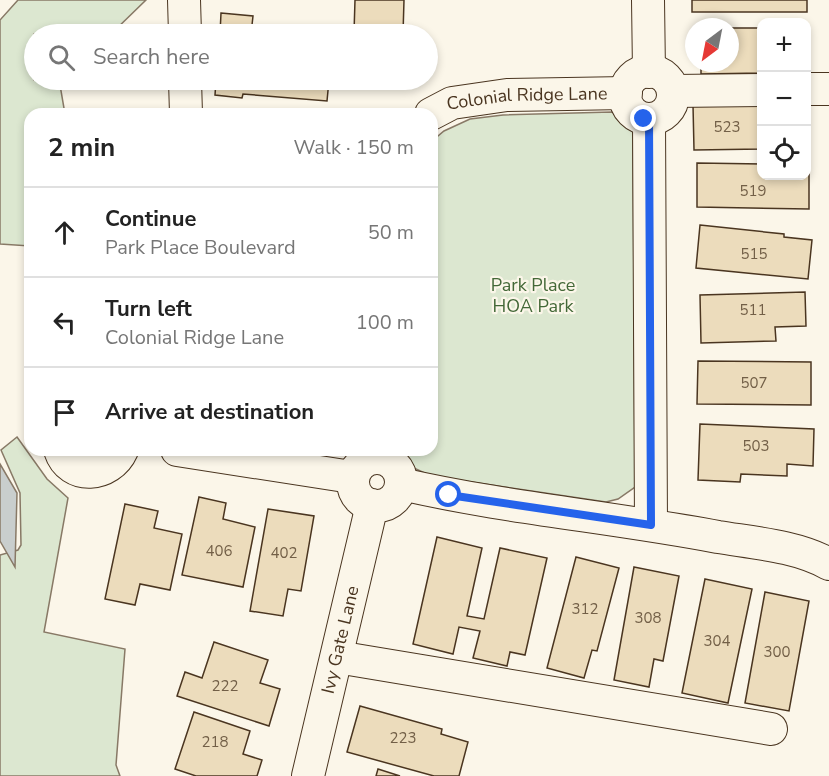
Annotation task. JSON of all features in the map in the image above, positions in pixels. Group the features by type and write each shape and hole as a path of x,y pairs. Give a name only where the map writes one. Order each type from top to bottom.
{"street":[{"path":"184,0 184,24"},
{"path":"648,0 649,72 665,78 673,91 670,106 666,112 659,117 649,119 651,525"},
{"name":"Colonial Ridge Lane","path":"649,72 636,75 626,87 630,110 637,116 649,119"},
{"path":"811,89 829,89"},
{"path":"185,90 186,108"},
{"path":"673,91 757,90"},
{"name":"Colonial Ridge Lane","path":"438,110 452,103 507,95 626,93"},
{"path":"64,456 68,463 77,469 88,472 108,468 119,456"},
{"path":"218,456 353,479"},
{"path":"376,456 359,466 353,479 354,487 361,500 382,506 395,498 401,484 401,477 393,464 382,456"},
{"path":"401,484 449,495 651,525 801,552 829,564"},
{"name":"Ivy Gate Lane","path":"308,776 372,505"},
{"path":"337,657 771,729"}],"green space":[{"path":"18,0 146,0 121,24 24,24 24,90 61,90 64,108 24,108 24,246 0,244 0,20"},
{"name":"Park Place HOA Park","path":"612,112 633,127 635,487 618,499 606,502 431,476 416,469 401,456 438,456 438,136 470,119 503,115"},
{"path":"17,437 24,447 24,456 31,456 47,479 68,498 44,632 125,649 116,765 120,776 0,776 0,555 18,550 21,545 20,493 1,450"}],"shaded area":[{"path":"0,464 17,493 15,567 0,541"}],"building":[{"path":"355,0 404,0 403,24 354,24"},
{"path":"692,0 807,0 807,12 692,12"},
{"path":"221,13 253,16 252,24 220,24"},
{"path":"739,28 757,28 757,73 701,74 701,72 739,72"},
{"path":"215,90 328,90 327,101 243,94 242,98 215,95"},
{"path":"693,105 757,105 757,149 694,150"},
{"path":"697,163 757,164 757,180 809,180 809,209 697,207"},
{"path":"700,225 784,234 784,237 812,240 808,279 696,268"},
{"path":"805,292 806,326 775,327 776,341 701,343 700,295"},
{"path":"698,361 811,362 811,405 697,404"},
{"path":"700,424 814,429 813,466 787,464 787,476 741,474 740,482 698,480"},
{"path":"199,497 226,503 223,519 255,527 243,587 182,575"},
{"path":"125,504 158,511 154,528 182,534 170,590 140,584 135,605 105,599"},
{"path":"268,509 314,516 301,591 288,589 283,616 250,611"},
{"path":"437,537 482,548 467,616 484,619 500,548 547,558 525,655 510,652 507,666 473,658 480,631 459,627 453,654 413,644"},
{"path":"576,557 619,568 597,651 592,650 584,678 547,668"},
{"path":"634,567 679,576 663,661 654,659 649,687 614,680"},
{"path":"705,579 752,589 728,703 682,693"},
{"path":"765,592 809,601 789,711 745,703"},
{"path":"214,642 268,660 260,683 280,689 269,726 177,696 185,672 202,678"},
{"path":"360,706 442,729 441,734 468,742 459,776 434,776 347,752"},
{"path":"194,712 250,731 243,754 262,760 257,776 196,776 175,769"},
{"path":"378,769 400,776 376,776"}],"route":[{"path":"449,495 651,525 649,119 644,119"}]}
